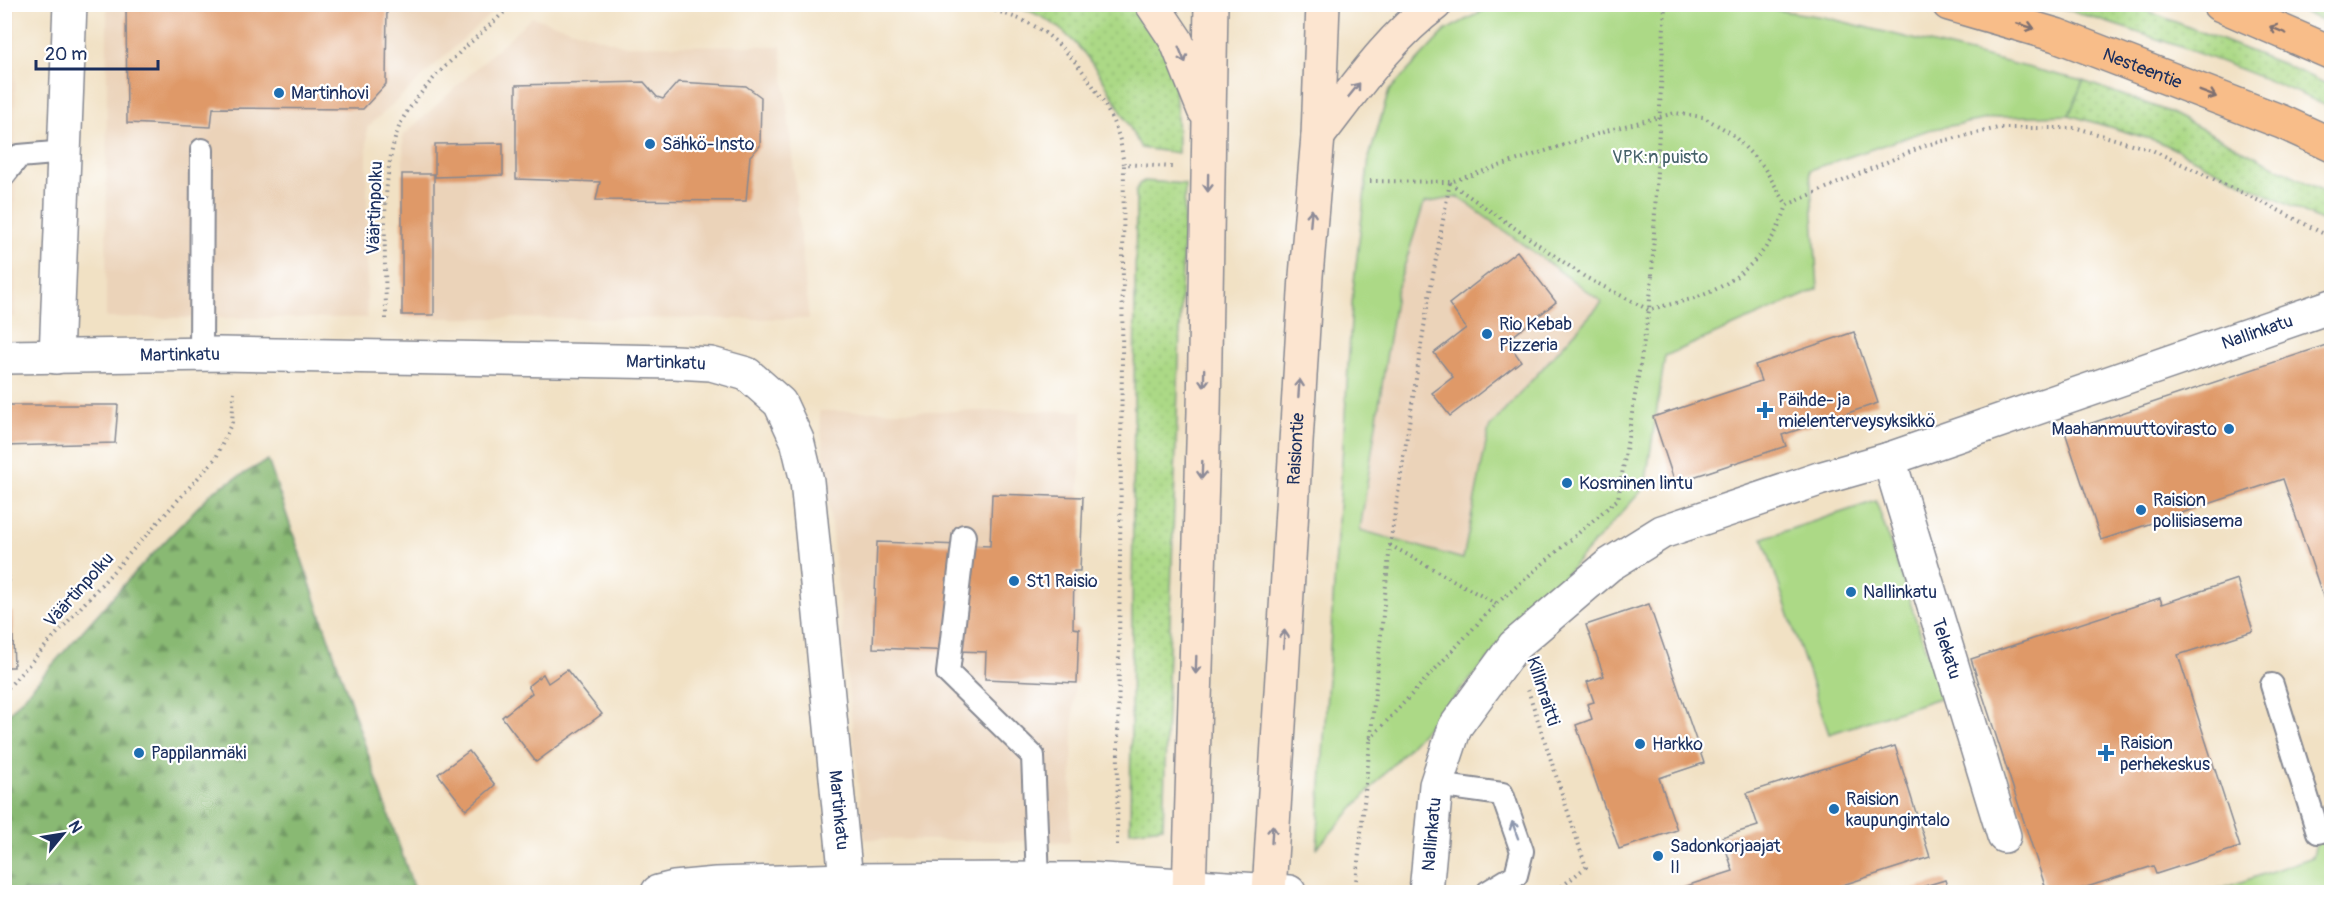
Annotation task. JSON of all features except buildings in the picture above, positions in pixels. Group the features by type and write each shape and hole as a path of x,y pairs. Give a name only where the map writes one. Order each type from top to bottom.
{"main road":[{"path":"1152,4 1176,40 1210,124"},
{"path":"1189,889 1210,124 1211,4"},
{"name":"Raisiontie","path":"1276,892 1303,321 1318,136 1323,4"},
{"path":"1318,136 1384,52 1402,32 1435,4"},
{"name":"Nesteentie","path":"1949,4 2056,35 2282,122 2331,145"},
{"path":"2219,4 2331,53"}],"street":[{"path":"56,357 66,152 70,4"},
{"name":"Nallinkatu","path":"1426,892 1436,785 1455,727 1514,646 1610,565 1662,532 1819,479 1889,459 2331,306"},
{"name":"Martinkatu","path":"4,357 201,354 386,355 674,362 711,364 747,374 780,403 798,440 807,481 846,879"},
{"name":"Telekatu","path":"1889,459 2004,836"},
{"path":"658,892 716,884 846,879 893,886 1038,879 1116,881 1189,889 1276,892"}],"lane":[{"path":"201,354 202,150"},
{"path":"4,175 19,156 66,152"},
{"path":"964,536 948,673 1033,756 1038,879"},
{"path":"2272,685 2318,832 2331,828"},
{"path":"1436,785 1502,794 1522,851 1516,875 1488,892"}],"path":[{"name":"Väärtinpolku","path":"386,355 387,189 391,147 406,113 432,80 513,4"},
{"path":"972,4 1007,15 1044,32 1069,54 1102,103 1119,138 1124,165 1116,881"},
{"path":"1369,740 1496,604 1618,499 1649,310 1665,4"},
{"path":"1370,181 1450,182 1613,129 1675,113 1703,117 1731,133 1763,166 1786,205 1781,224 1759,258 1736,278 1707,294 1649,310 1585,277 1450,182"},
{"path":"1786,205 1926,145 1998,128 2077,129 2152,150 2331,238"},
{"path":"1124,165 1179,167"},
{"path":"1355,892 1390,545 1427,308 1450,182"},
{"name":"Väärtinpolku","path":"4,692 216,458 232,422 235,383"},
{"path":"1390,545 1496,604"},
{"name":"Killinraitti","path":"1496,604 1514,646 1586,867 1555,892"}],"shaded area":[{"path":"15,4 15,317 5,317 4,5"},
{"path":"489,4 498,7 367,128 367,318 106,318 107,5"},
{"path":"532,17 622,45 781,46 809,319 403,318 403,136"},
{"path":"1457,197 1602,302 1489,428 1463,559 1360,530 1396,293 1423,203"},
{"path":"819,411 1082,411 1070,842 864,839"}],"green space":[{"path":"1014,5 1131,5 1158,39 1166,56 1175,91 1178,153 1141,148 1103,80 1081,49 1048,20"},
{"name":"VPK:n puisto","path":"1494,5 1743,5 1824,17 2083,81 2069,115 1999,117 1928,130 1810,170 1818,289 1665,356 1645,487 1317,848 1353,290 1369,158 1389,91 1446,30","holes":["1458,197 1602,302 1489,428 1463,559 1360,530 1396,293 1424,203"]},
{"path":"2052,5 2132,5 2283,64 2331,86 2331,108 2263,78 2193,52"},
{"path":"2286,5 2331,5 2331,24"},
{"path":"2083,81 2167,111 2331,195 2331,226 2160,142 2069,115"},
{"path":"1144,181 1185,184 1163,827 1130,831 1136,191 1139,184"},
{"path":"268,460 415,892 5,892 5,718 127,581 213,491"},
{"path":"1876,501 1942,697 1829,734 1763,538"},
{"path":"2331,828 2331,892 2212,892 2313,857 2318,832"}],"place":[{"name":"Martinhovi","path":"279,93"},
{"name":"Sähkö-Insto","path":"650,144"},
{"name":"Rio Kebab Pizzeria","path":"1487,334"},
{"name":"Päihde- ja mielenterveysyksikkö","path":"1765,410"},
{"name":"Maahanmuuttovirasto","path":"2229,429"},
{"name":"Kosminen lintu","path":"1567,483"},
{"name":"Raision poliisiasema","path":"2141,510"},
{"name":"St1 Raisio","path":"1014,581"},
{"name":"Nallinkatu","path":"1851,592"},
{"name":"Harkko","path":"1640,744"},
{"name":"Pappilanmäki","path":"139,753"},
{"name":"Raision perhekeskus","path":"2106,753"},
{"name":"Raision kaupungintalo","path":"1834,809"},
{"name":"Sadonkorjaajat II","path":"1658,856"}]}
